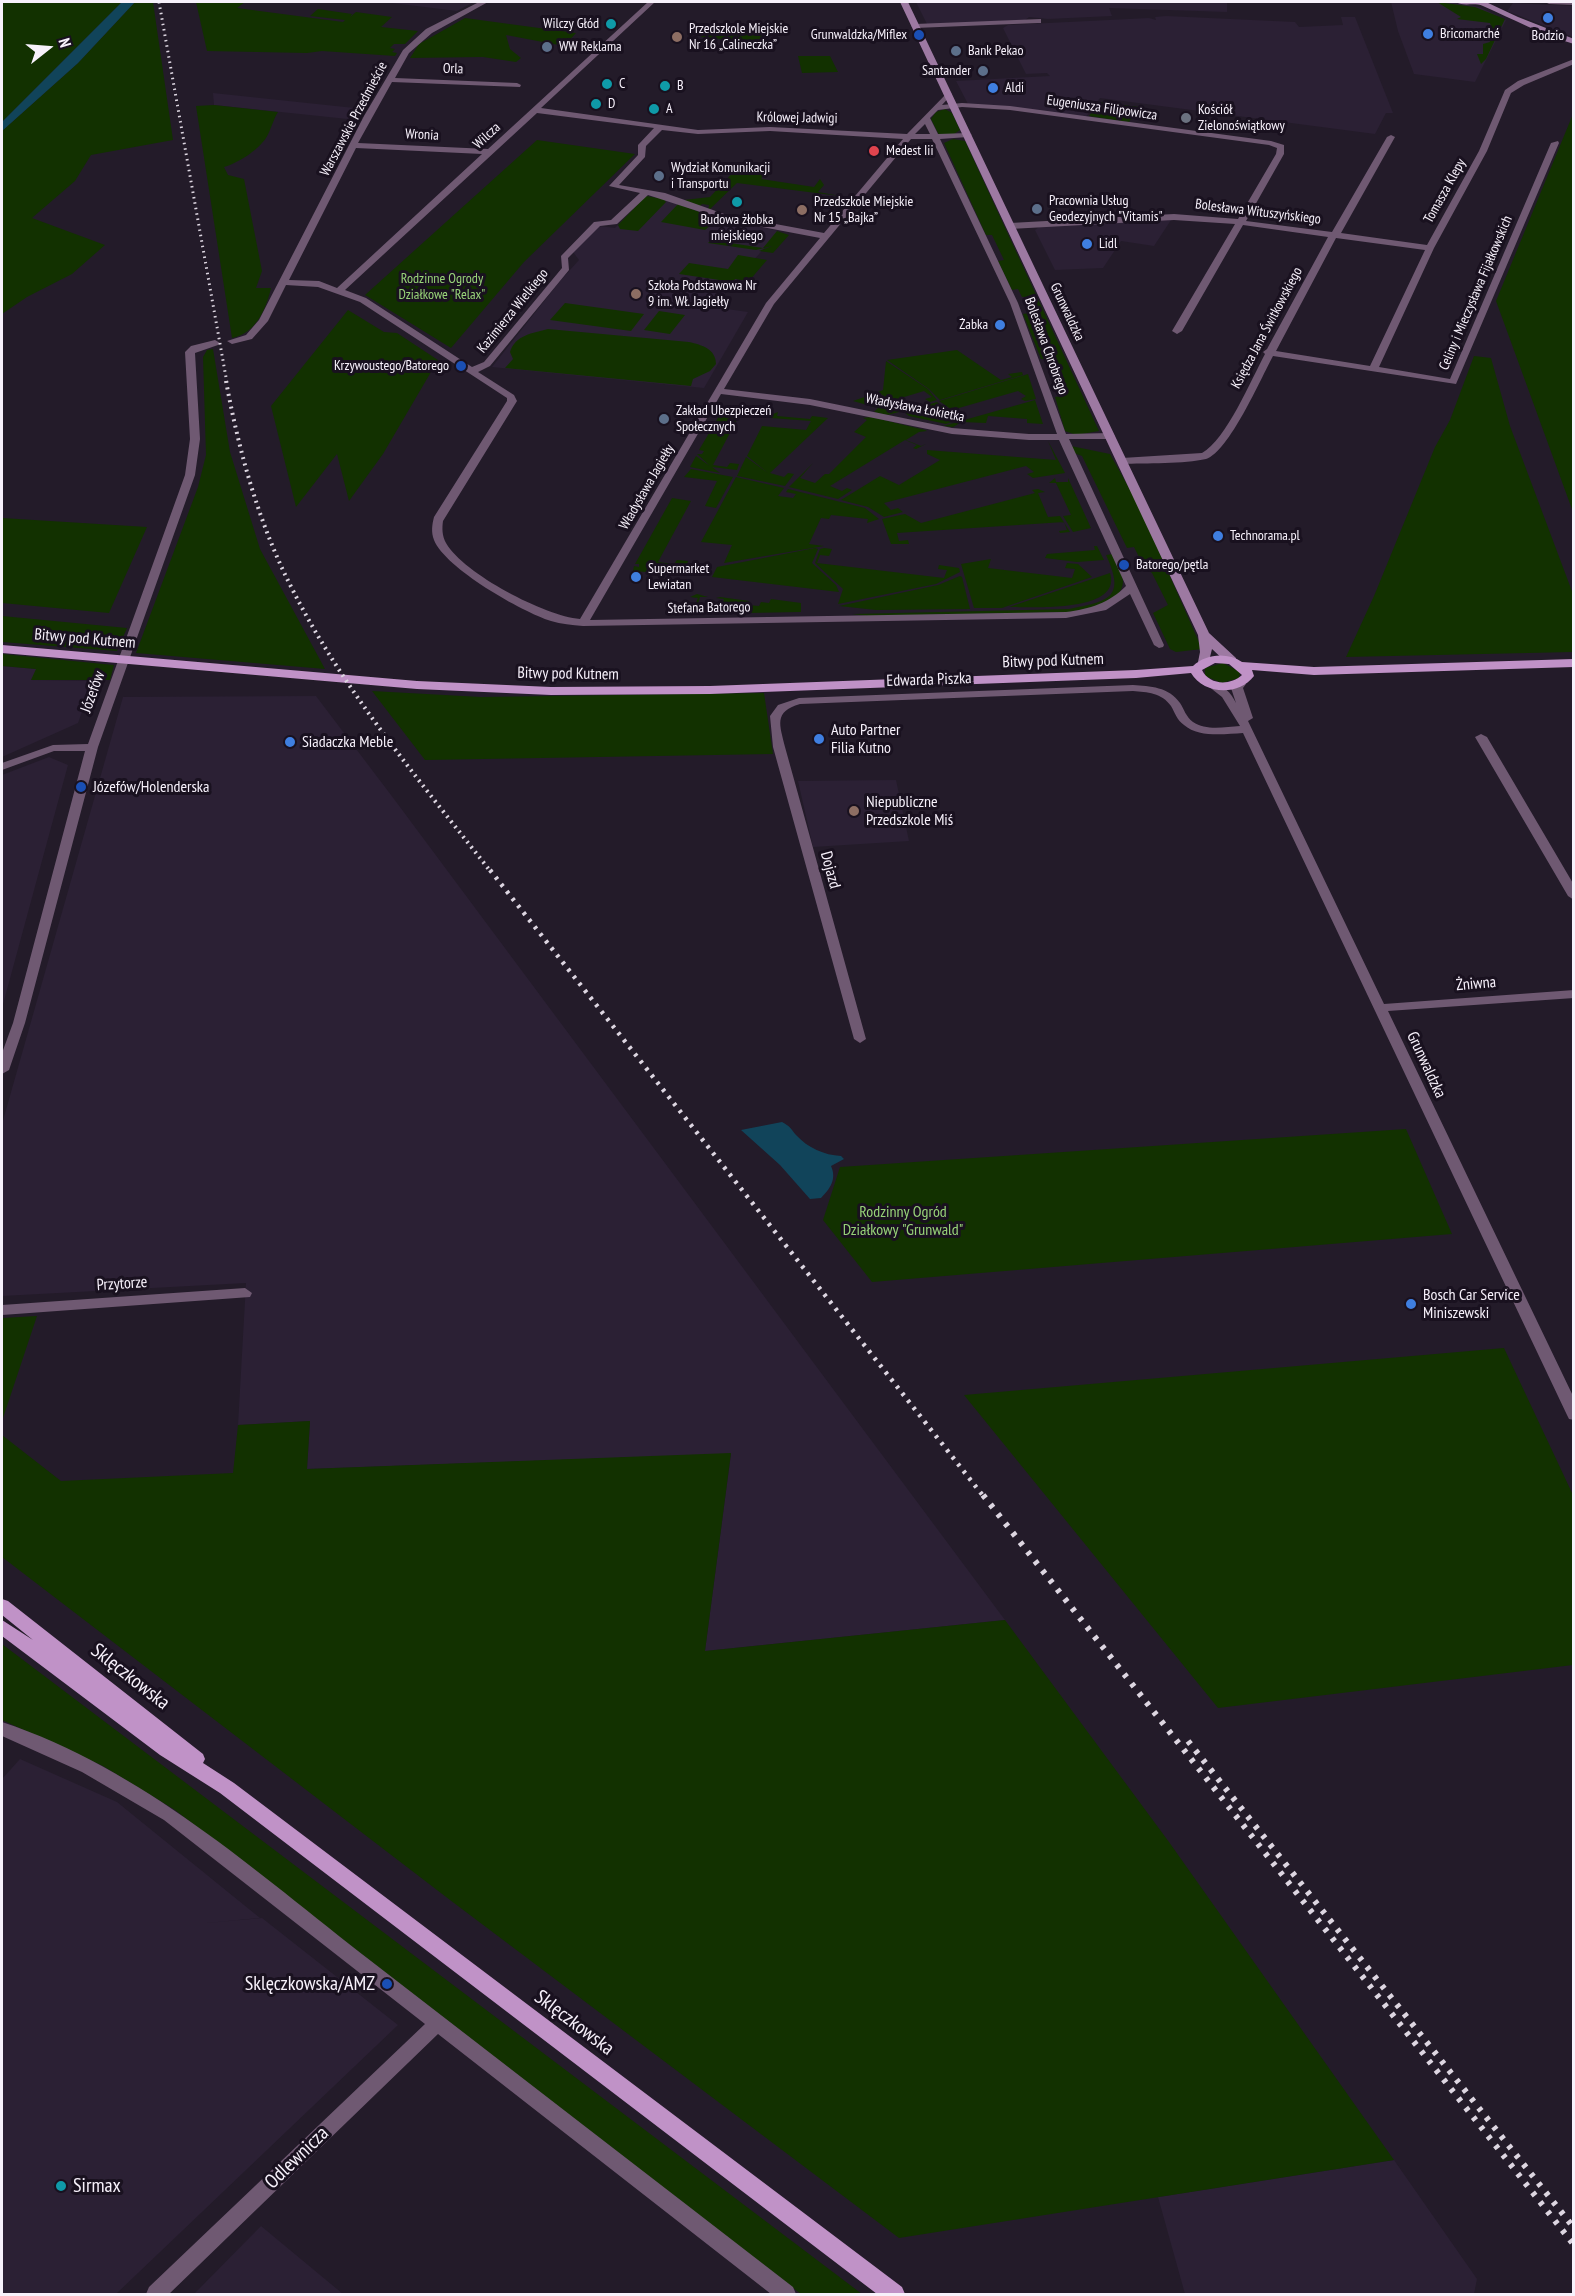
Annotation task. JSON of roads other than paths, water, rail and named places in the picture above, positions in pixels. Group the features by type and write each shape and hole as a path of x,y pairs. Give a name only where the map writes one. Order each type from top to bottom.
{"main road":[{"name":"Bitwy pod Kutnem","path":"2,649 417,686 663,692 1136,674 1200,666 1215,659 1237,664"},
{"path":"1237,664 1314,671 1574,663"},
{"path":"1237,664 1247,672 1243,682"},
{"path":"1200,666 1197,674 1209,684"},
{"path":"1243,682 1314,671"},
{"name":"Bitwy pod Kutnem","path":"1136,674 1181,677 1209,684 1243,682"},
{"name":"Sklęczkowska","path":"2,1606 176,1741 227,1788"},
{"name":"Sklęczkowska","path":"2,1627 167,1750 227,1788 894,2295"}],"street":[{"name":"Warszawskie Przedmieście","path":"284,282 354,145 406,52 421,36 484,2"},
{"name":"Wilcza","path":"340,290 652,2"},
{"name":"Grunwaldzka","path":"904,2 1204,635 1206,652 1200,666"},
{"path":"1460,2 1479,2 1574,42"},
{"path":"1549,2 1574,3"},
{"path":"915,26 1038,21"},
{"name":"Tomasza Klepy","path":"1373,369 1430,248 1483,151 1508,92 1521,83 1574,61"},
{"name":"Orla","path":"389,80 516,85"},
{"name":"Władysława Jagiełły","path":"583,623 770,303 909,137 948,94"},
{"path":"933,110 953,105"},
{"name":"Eugeniusza Filipowicza","path":"953,105 1010,108 1271,143 1281,147 1280,154 1240,221"},
{"name":"Królowej Jadwigi","path":"535,110 698,132 798,130 909,137 968,135"},
{"name":"Bolesława Chrobrego","path":"926,118 1014,303 1063,438 1159,645"},
{"path":"659,128 642,145 642,155 613,186 662,195 694,209 736,220 825,236"},
{"name":"Księdza Jana Świtkowskiego","path":"1122,461 1197,457 1211,453 1233,423 1268,352 1390,137"},
{"name":"Celiny i Mieczysława Fijałkowskich","path":"1268,352 1453,382 1555,143"},
{"name":"Wronia","path":"354,145 489,152"},
{"name":"Kazimierza Wielkiego","path":"470,372 487,364 494,357 566,268 564,258 589,232 597,224 614,222 645,193"},
{"name":"Bolesława Wituszyńskiego","path":"1010,226 1174,217 1240,221 1430,248"},
{"path":"1177,332 1240,221"},
{"path":"232,341 249,337 260,326 284,282 319,284 363,300 470,372"},
{"name":"Józefów","path":"2,1070 19,1023 92,747 190,475 195,438 190,352 194,348 215,343"},
{"name":"Stefana Batorego","path":"470,372 511,397 512,401 439,517 437,535 443,547 458,561 511,597 550,617 583,623 676,624 1066,615 1102,608 1120,600 1131,587"},
{"name":"Władysława Łokietka","path":"717,391 810,402 952,431 1063,438 1110,436"},
{"name":"Grunwaldzka","path":"1204,635 1237,664"},
{"name":"Grunwaldzka","path":"1243,682 1237,688 1237,694 1247,719 1247,729"},
{"name":"Grunwaldzka","path":"1209,684 1226,696 1247,729 1382,1008 1574,1415"},
{"name":"Edwarda Piszka","path":"777,710 784,705 799,701 1142,689 1163,694 1172,700 1185,721 1193,726 1215,730 1247,729"},
{"name":"Dojazd","path":"777,710 774,716 779,747 860,1039"},
{"path":"1481,737 1574,896"},
{"path":"2,767 53,748 92,747"},
{"name":"Żniwna","path":"1382,1008 1574,994"},
{"name":"Przytorze","path":"2,1310 245,1293"},
{"path":"2,1729 42,1743 107,1776 170,1815 439,2022 786,2295"},
{"name":"Odlewnicza","path":"156,2295 439,2022"}],"water":[{"path":"122,2 135,2 78,63 2,131 2,122"},
{"path":"782,1122 811,1147 844,1159 831,1166 832,1184 821,1198 810,1199 780,1165 741,1130"}],"railway":[{"path":"159,2 227,383"},
{"path":"226,381 242,453 256,500 272,546 303,609 326,649 378,726 491,872"},
{"path":"490,870 984,1497"},
{"path":"983,1495 1574,2245"},
{"path":"1188,1741 1574,2228"}],"place":[{"name":"Bodzio","path":"1548,18"},
{"name":"Wilczy Głód","path":"611,24"},
{"name":"Bricomarché","path":"1428,34"},
{"name":"Grunwaldzka/Miflex","path":"919,35"},
{"name":"Przedszkole Miejskie Nr 16 „Calineczka”","path":"677,37"},
{"name":"WW Reklama","path":"547,47"},
{"name":"Bank Pekao","path":"956,51"},
{"name":"Santander","path":"983,71"},
{"name":"C","path":"607,84"},
{"name":"B","path":"665,86"},
{"name":"Aldi","path":"993,88"},
{"name":"D","path":"596,104"},
{"name":"A","path":"654,109"},
{"name":"Kościół Zielonoświątkowy","path":"1186,118"},
{"name":"Medest Iii","path":"874,151"},
{"name":"Wydział Komunikacji i Transportu","path":"659,176"},
{"name":"Budowa żłobka miejskiego","path":"737,202"},
{"name":"Pracownia Usług Geodezyjnych \"Vitamis\"","path":"1037,209"},
{"name":"Przedszkole Miejskie Nr 15 „Bajka”","path":"802,210"},
{"name":"Lidl","path":"1087,244"},
{"name":"Szkoła Podstawowa Nr 9 im. Wł. Jagiełły","path":"636,294"},
{"name":"Żabka","path":"1000,325"},
{"name":"Krzywoustego/Batorego","path":"461,366"},
{"name":"Zakład Ubezpieczeń Społecznych","path":"664,419"},
{"name":"Technorama.pl","path":"1218,536"},
{"name":"Batorego/pętla","path":"1124,565"},
{"name":"Supermarket Lewiatan","path":"636,577"},
{"name":"Auto Partner Filia Kutno","path":"819,739"},
{"name":"Siadaczka Meble","path":"290,742"},
{"name":"Józefów/Holenderska","path":"81,787"},
{"name":"Niepubliczne Przedszkole Miś","path":"854,811"},
{"name":"Bosch Car Service Miniszewski","path":"1411,1304"},
{"name":"Sklęczkowska/AMZ","path":"387,1984"},
{"name":"Sirmax","path":"61,2186"}],"park label":[{"name":"Rodzinne Ogrody Działkowe \"Relax\"","path":"442,288"},
{"name":"Rodzinny Ogród Działkowy \"Grunwald\"","path":"903,1221"}]}
